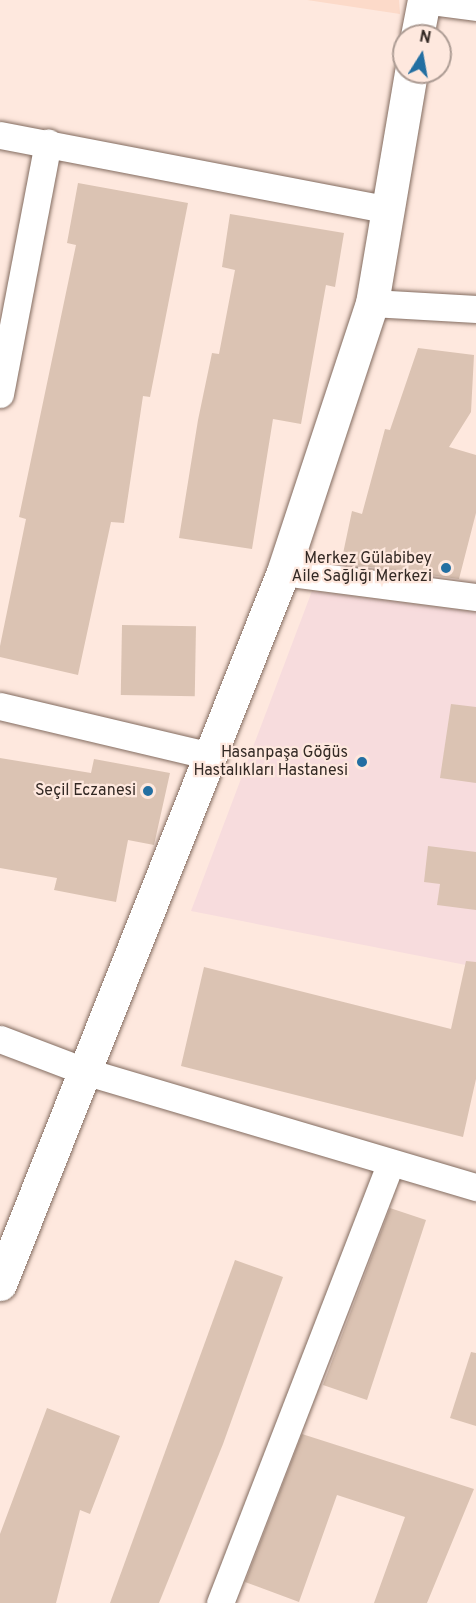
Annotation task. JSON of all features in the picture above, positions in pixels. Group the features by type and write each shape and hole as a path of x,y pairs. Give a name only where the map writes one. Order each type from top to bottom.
{"street":[{"path":"419,24 424,0 476,7"},
{"path":"0,1284 87,1072 283,572 372,303 409,84"},
{"path":"0,135 386,209"},
{"path":"0,394 48,143"},
{"path":"372,303 476,309"},
{"path":"283,572 476,597"},
{"path":"0,706 212,756"},
{"path":"0,1040 87,1072 390,1165 476,1187"},
{"path":"220,1603 390,1165"}],"shaded area":[{"path":"307,0 399,0 400,14"},
{"name":"Hasanpaşa Göğüs Hastalıkları Hastanesi","path":"312,591 476,612 476,967 191,911"}],"building":[{"path":"78,183 188,203 150,397 143,396 124,523 111,522 78,675 0,657 0,646 26,519 19,517 76,245 67,243"},
{"path":"230,214 344,233 335,287 326,285 301,424 273,419 252,549 179,538 198,420 212,353 219,354 235,270 222,267"},
{"path":"418,348 474,355 471,412 449,447 476,455 476,513 459,579 341,563 352,511 362,514 385,429 390,430"},
{"path":"122,625 196,626 195,696 121,695"},
{"path":"451,704 476,707 476,783 440,778"},
{"path":"0,758 91,773 94,759 170,773 154,845 128,840 116,902 54,890 57,878 0,868"},
{"path":"428,846 476,852 476,910 437,905 440,884 424,882"},
{"path":"466,961 476,962 476,1079 463,1137 181,1066 204,967 451,1029"},
{"path":"390,1208 426,1220 367,1400 323,1385"},
{"path":"235,1260 283,1277 223,1444 159,1603 110,1603"},
{"path":"471,1352 476,1353 476,1426 450,1418"},
{"path":"47,1408 120,1436 90,1514 80,1510 56,1603 0,1603 0,1534"},
{"path":"302,1434 474,1489 427,1603 374,1603 405,1517 337,1495 299,1602 245,1582"}],"place":[{"name":"Merkez Gülabibey Aile Sağlığı Merkezi","path":"446,568"},
{"name":"Hasanpaşa Göğüs Hastalıkları Hastanesi","path":"362,762"},
{"name":"Seçil Eczanesi","path":"148,791"}]}
